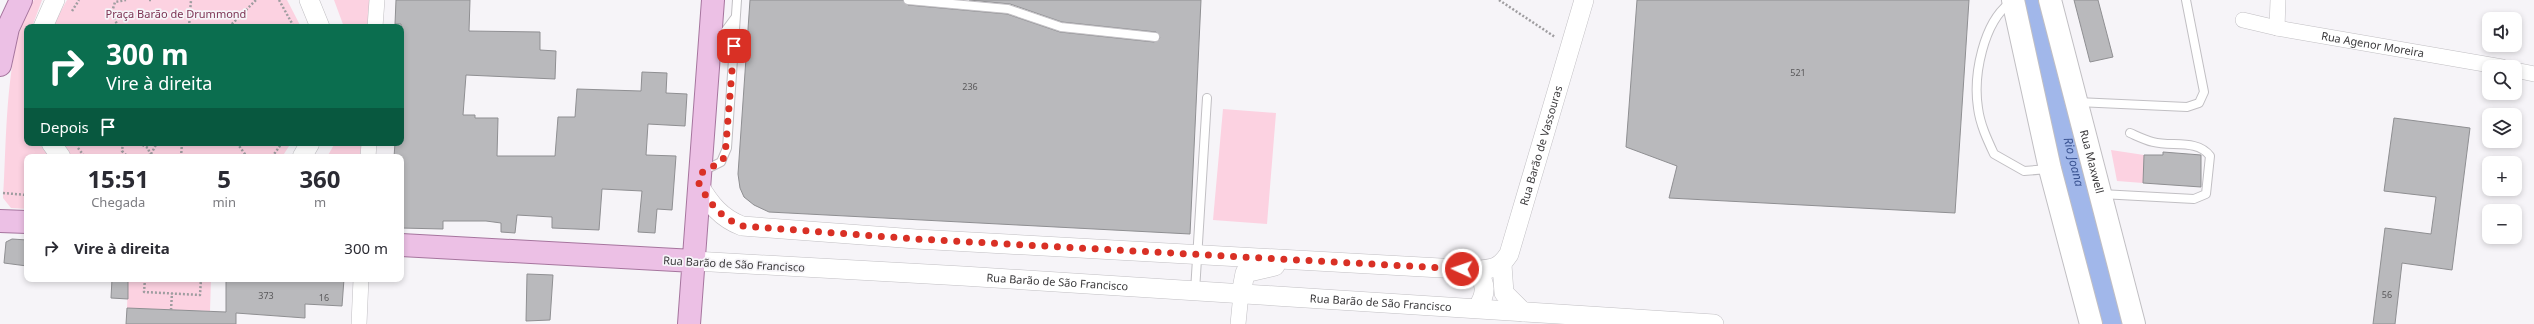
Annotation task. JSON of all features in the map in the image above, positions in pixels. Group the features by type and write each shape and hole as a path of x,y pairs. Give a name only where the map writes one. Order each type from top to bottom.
{"main road":[{"path":"0,65 8,28 21,0"},
{"path":"689,324 713,0"},
{"path":"2013,0 2050,169 2091,324"},
{"name":"Rua Maxwell","path":"2050,0 2134,324"},
{"path":"0,221 24,222"},
{"name":"Rua Barão de São Francisco","path":"404,245 694,261"}],"street":[{"path":"44,24 54,0"},
{"path":"309,0 319,24"},
{"path":"375,24 377,0"},
{"name":"Rua Barão de Vassouras","path":"1502,265 1509,254 1569,46 1584,0"},
{"path":"2277,28 2278,0"},
{"name":"Rua Agenor Moreira","path":"2243,20 2277,28 2482,64"},
{"path":"2522,71 2534,74"},
{"path":"700,179 718,212 728,221 742,226 916,239 1477,270 1493,269 1502,265 1504,293 1523,312"},
{"path":"1238,324 1245,273 1275,266 1291,259"},
{"name":"Rua Barão de São Francisco","path":"694,261 1477,308 1714,324"},
{"path":"1477,270 1484,281 1485,290 1483,300 1477,308"},
{"path":"359,324 361,282"}],"lane":[{"path":"700,179 721,162 727,148 737,0"},
{"path":"908,0 1008,9 1061,27 1155,37"},
{"path":"2013,0 1997,17 1986,35 1978,74 1978,107 1994,154 2024,171 2050,169"},
{"path":"2076,102 2187,106 2199,102 2204,92 2186,0"},
{"path":"708,54 736,17"},
{"path":"1195,291 1208,98"},
{"path":"2100,194 2194,199 2206,194 2210,156 2206,151 2197,147 2154,142 2130,133"}],"path":[{"path":"117,24 112,12 115,2 126,0"},
{"path":"189,24 191,0"},
{"path":"232,24 256,0"},
{"path":"279,0 292,24"},
{"path":"1499,0 1569,46"},
{"path":"76,146 83,154"},
{"path":"144,146 148,148 150,154"},
{"path":"4,193 24,195"},
{"path":"145,282 144,292 200,295 201,282"},
{"path":"171,310 172,293"}],"green space":[{"path":"34,0 42,0 33,24 24,24 24,146 44,146 49,154 24,154 24,209 11,208 3,198 12,67 17,41 24,18"},
{"name":"Praça Barão de Drummond","path":"67,0 287,0 299,24 54,24"},
{"path":"334,0 371,0 369,24 343,24"},
{"path":"1223,109 1276,113 1267,224 1213,220"},
{"path":"63,146 289,146 284,154 68,154"},
{"path":"333,146 364,146 364,154 329,154"},
{"path":"2111,150 2144,155 2143,183 2117,181"},
{"path":"128,282 211,282 210,311 127,308"}],"building":[{"path":"396,0 470,0 469,31 540,32 540,50 556,51 555,79 466,75 463,115 475,115 475,118 498,118 497,156 555,156 558,117 575,117 577,89 641,91 642,72 667,73 666,93 687,94 685,126 648,124 646,155 676,156 672,210 657,209 655,233 638,232 642,191 602,189 599,230 552,228 552,217 517,215 515,233 501,232 501,223 486,221 443,221 443,229 404,228 404,154 394,154 395,146 404,146 404,24 395,24"},
{"path":"750,0 903,0 908,5 1007,14 1060,32 1154,42 1160,38 1156,32 1062,22 1010,4 969,0 1201,0 1190,234 769,212 754,205 744,197 740,188 738,174"},
{"path":"1637,0 1969,0 1955,213 1669,198 1677,166 1626,147"},
{"path":"2074,0 2098,0 2113,57 2090,62"},
{"path":"2394,118 2470,128 2452,270 2402,263 2395,324 2373,324 2385,228 2431,234 2436,197 2384,191"},
{"path":"2163,152 2201,155 2201,187 2143,183 2144,155 2163,155"},
{"path":"12,239 24,240 24,266 4,263 6,242"},
{"path":"527,274 553,275 550,320 526,321"},
{"path":"112,282 128,282 128,299 111,298"},
{"path":"226,282 344,282 342,306 305,304 305,318 236,313 236,324 126,324 127,308 226,312"}],"waterway":[{"name":"Rio Joana","path":"2033,0 2114,324"}],"route":[{"path":"734,46 727,148 725,156 721,162 701,173 699,184 708,200 718,212 728,221 742,226 916,239 1462,269"}]}
